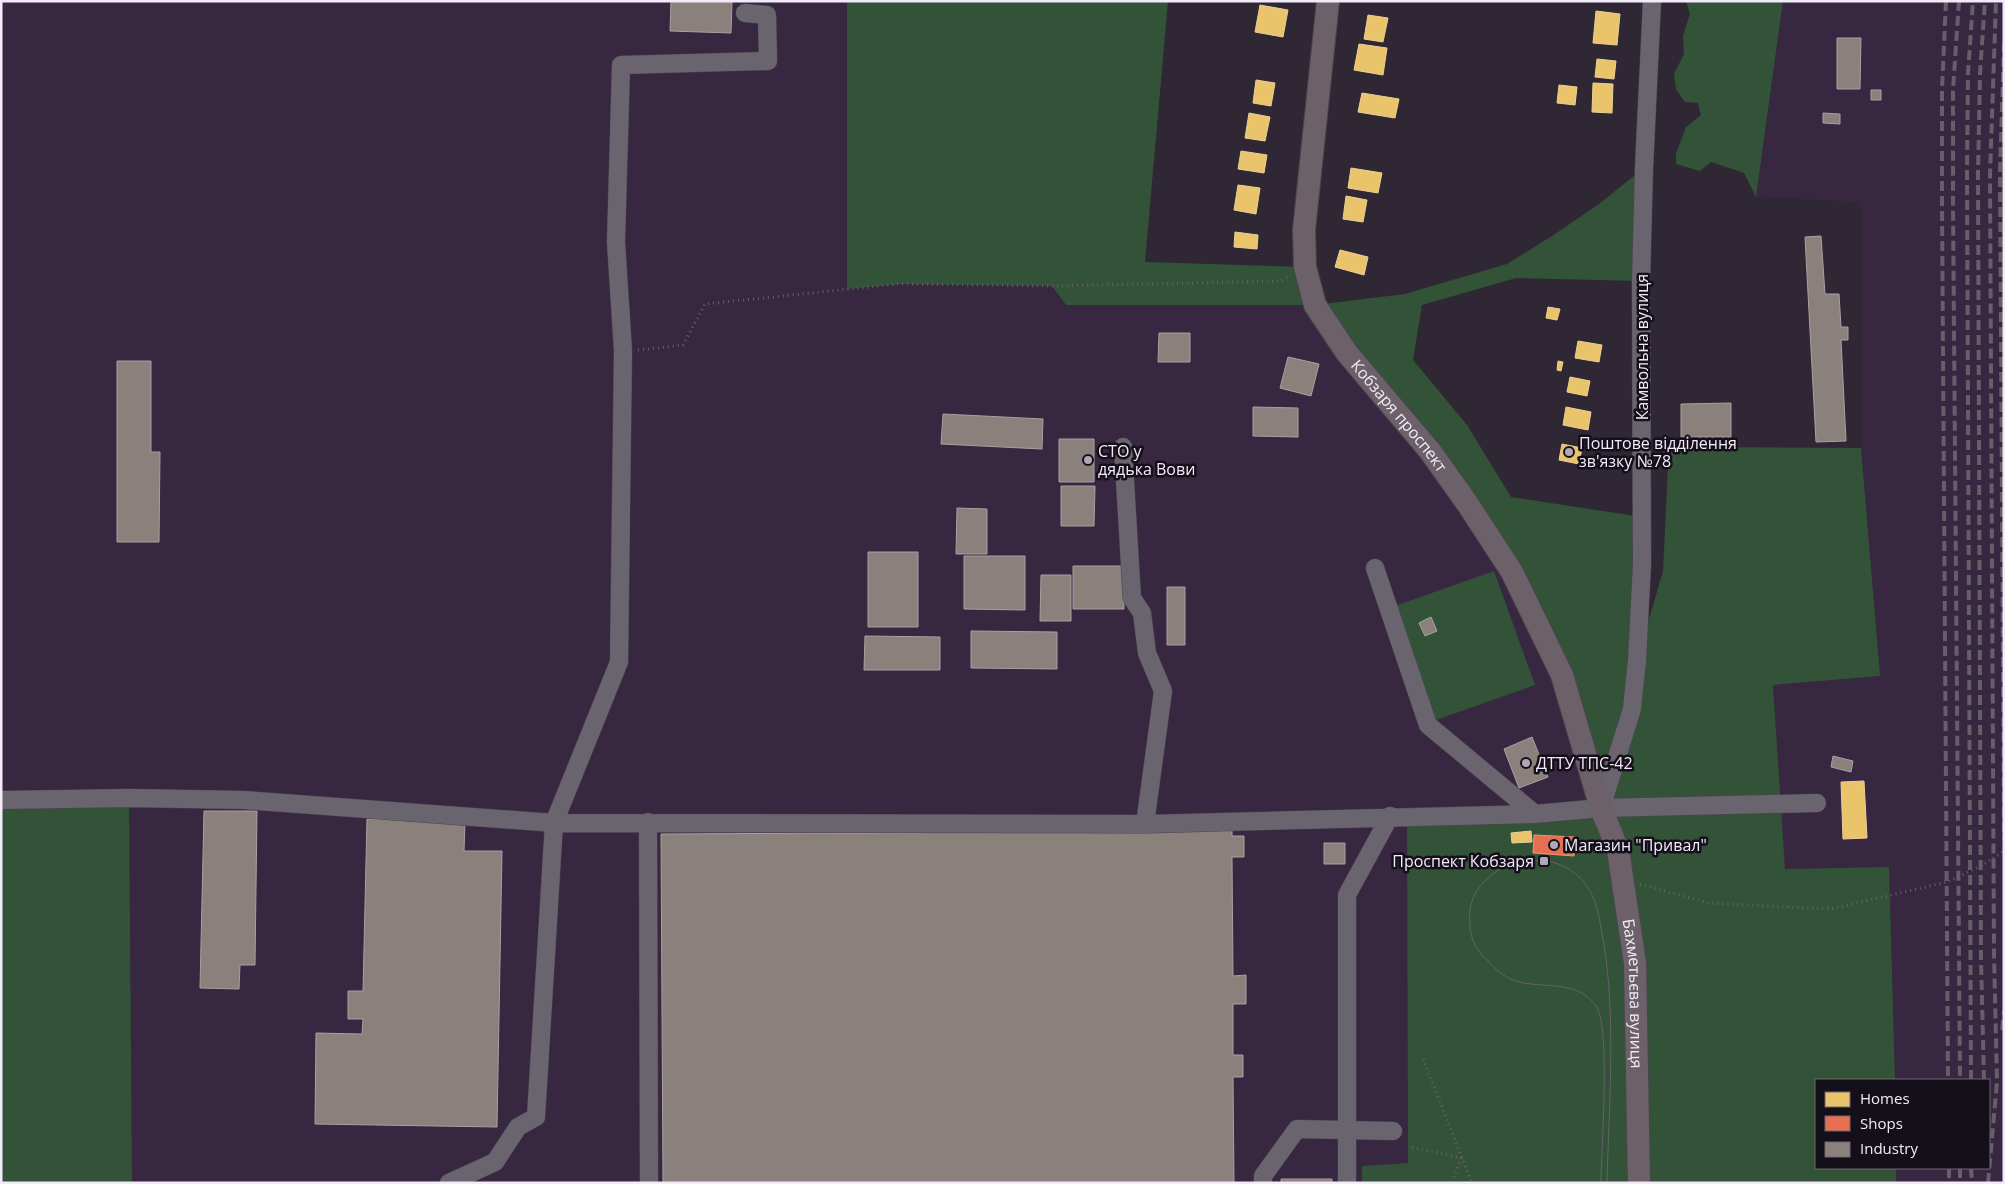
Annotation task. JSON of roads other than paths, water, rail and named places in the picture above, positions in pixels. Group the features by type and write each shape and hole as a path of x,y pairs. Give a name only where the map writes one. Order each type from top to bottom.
{"main road":[{"name":"Кобзаря проспект","path":"1328,1 1304,230 1305,267 1315,304 1347,353 1430,451 1512,572 1562,675 1601,808"},
{"name":"Бахметьєва вулиця","path":"1601,808 1618,850 1635,963 1639,1183"}],"street":[{"name":"Камвольна вулиця","path":"1601,808 1632,709 1637,660 1642,564 1641,281 1652,1"},
{"path":"449,1183 495,1162 518,1127 536,1117 554,823 619,662 623,351 616,242 621,65 768,61 767,15 745,13"},
{"path":"1123,447 1132,598 1142,613 1147,653 1163,690 1145,824"},
{"path":"1375,568 1428,725 1535,814"},
{"path":"1,800 129,798 244,800 554,823 1145,824 1390,816 1535,814 1601,808 1817,803"},
{"path":"1347,1183 1347,895 1390,816"},
{"path":"648,822 649,1183"},
{"path":"1263,1183 1263,1176 1297,1129 1393,1131"}],"tram line":[{"path":"1601,1183 1604,1063 1601,1019 1596,1006 1588,997 1569,988 1513,980 1496,969 1481,953 1475,945 1472,936 1470,914 1476,892 1490,876 1504,867 1518,862 1543,861 1566,867 1579,877 1589,889 1597,908 1608,973 1610,1003 1611,1063 1607,1183"}],"railway":[{"path":"1946,1 1942,89 1942,204 1948,1079"},
{"path":"1959,1 1953,90 1953,205 1960,1079"},
{"path":"1971,1079 1967,174 1968,73 1973,1"},
{"path":"1984,1079 1981,959 1978,175 1980,73 1985,1"},
{"path":"1990,1161 1997,1082 1994,955 1990,174 1996,1"},
{"path":"2004,42 2000,172 2004,839"},
{"path":"2002,1030 2004,1011"},
{"path":"1949,1169 1949,1183"},
{"path":"1960,1169 1960,1183"},
{"path":"1971,1169 1972,1183"},
{"path":"1988,1183 1989,1169"}],"place":[{"name":"Поштове відділення зв'язку №78","path":"1569,452"},
{"name":"СТО у дядька Вови","path":"1088,460"},
{"name":"ДТТУ ТПС-42","path":"1526,763"},
{"name":"Магазин \"Привал\"","path":"1554,845"},
{"name":"Проспект Кобзаря","path":"1544,861"}]}
